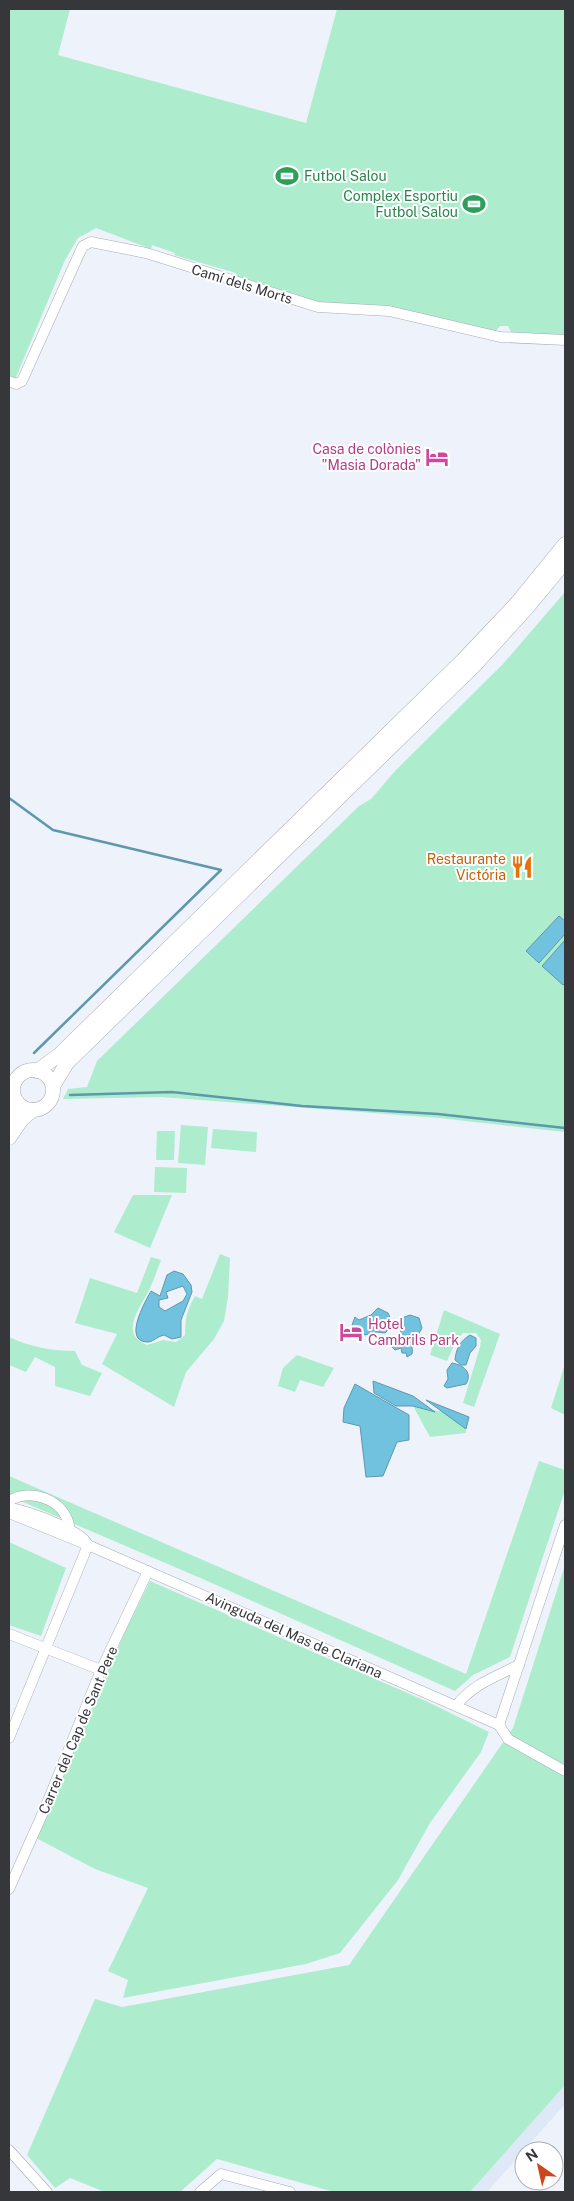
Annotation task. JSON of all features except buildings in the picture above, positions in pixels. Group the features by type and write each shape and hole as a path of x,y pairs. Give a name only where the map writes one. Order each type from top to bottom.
{"street":[{"name":"Camí dels Morts","path":"9,381 16,384 22,381 80,252 84,246 91,242 146,253 318,307 388,311 518,340 565,340"},
{"path":"9,1117 15,1079 28,1072 37,1071 59,1056 463,660 517,603 565,544"},
{"path":"13,1096 24,1108 33,1110 42,1108 49,1103 53,1095 53,1086 67,1063 474,666 526,609 565,562"},
{"path":"37,1071 45,1075 53,1086"},
{"path":"9,1138 22,1119 33,1110"},
{"path":"9,1501 16,1497 26,1496 49,1499 60,1506 68,1517 69,1525 66,1528"},
{"name":"Avinguda del Mas de Clariana","path":"9,1508 66,1528 83,1536 88,1545"},
{"name":"Avinguda del Mas de Clariana","path":"9,1513 88,1545 500,1726"},
{"name":"Avinguda del Mas de Clariana","path":"24,1520 38,1520 63,1531 66,1528"},
{"path":"565,1525 500,1726 508,1738 565,1771"},
{"path":"9,1738 88,1545"},
{"name":"Carrer del Cap de Sant Pere","path":"9,1888 45,1808 101,1670 148,1572"},
{"path":"9,1634 101,1670"},
{"path":"456,1706 474,1688 519,1665"},
{"path":"499,1674 505,1676 510,1692"},
{"path":"9,2150 47,2192"},
{"path":"200,2192 221,2174 290,2192"}],"shaded area":[{"path":"565,2085 565,2104 532,2141 515,2141"},
{"path":"514,2142 514,2162 487,2192 470,2192"}],"green space":[{"name":"Futbol Salou","path":"9,9 70,9 58,55 306,123 337,9 565,9 565,336 512,334 508,326 500,326 494,333 327,304 235,277 236,273 174,255 175,253 152,245 151,249 96,228 78,238 65,260 14,382 9,379"},
{"path":"565,592 565,1132 439,1118 161,1097 63,1099 68,1089 87,1087 97,1061 359,806 371,799 396,770 503,664"},
{"path":"181,1125 208,1127 205,1165 178,1163"},
{"path":"213,1129 257,1132 256,1152 211,1148"},
{"path":"157,1131 175,1131 174,1160 156,1160"},
{"path":"155,1167 187,1168 186,1193 154,1192"},
{"path":"133,1195 172,1195 150,1248 114,1232"},
{"path":"220,1254 230,1258 228,1297 224,1321 214,1339 186,1372 174,1407 102,1364 117,1334 75,1323 90,1278 137,1293 151,1257 161,1260 151,1286 134,1320 134,1334 138,1340 147,1345 163,1340 176,1342 185,1335 188,1311 195,1296 202,1299"},
{"path":"444,1310 500,1334 474,1407 463,1403 480,1347 481,1340 476,1333 463,1333 455,1343 447,1361 430,1355"},
{"path":"9,1337 41,1348 75,1351 82,1365 102,1373 90,1396 55,1386 55,1367 35,1357 26,1372 9,1365"},
{"path":"297,1355 334,1368 323,1387 300,1380 295,1392 278,1386 283,1368"},
{"path":"565,1364 565,1415 551,1408"},
{"path":"413,1406 443,1412 466,1429 466,1433 430,1437"},
{"path":"539,1461 565,1470 565,1490 510,1657 473,1675 455,1691 205,1580 9,1496 9,1476 466,1674"},
{"path":"9,1542 66,1568 41,1636 9,1625"},
{"path":"565,1565 565,2085 470,2192 334,2192 217,2159 180,2192 105,2192 70,2178 55,2188 27,2155 95,1999 122,2007 349,1965 513,1728"},
{"path":"150,1581 428,1702 489,1732 481,1752 430,1823 398,1880 340,1953 306,1964 123,1998 128,1980 108,1971 148,1888 95,1869 36,1838 124,1634"}],"water":[{"path":"559,916 565,921 565,934 539,963 526,951"},
{"path":"565,940 565,983 563,985 542,966"},
{"path":"174,1271 183,1274 191,1285 192,1292 181,1320 181,1337 172,1339 164,1335 149,1342 141,1340 137,1336 136,1329 141,1311 151,1291 160,1296 167,1275","holes":["183,1286 187,1294 183,1301 165,1311 159,1307 159,1300 168,1298 166,1292"]},
{"path":"378,1308 388,1313 391,1321 385,1333 377,1332 365,1335 355,1331 352,1325 355,1317 359,1320 371,1315"},
{"path":"410,1315 419,1318 422,1328 418,1335 410,1334 412,1354 407,1357 406,1353 402,1353 401,1348 395,1350 391,1346 400,1337 402,1318"},
{"path":"470,1335 476,1338 476,1346 470,1353 466,1365 461,1365 455,1360 456,1352 461,1343"},
{"path":"452,1363 460,1365 466,1370 468,1380 466,1384 447,1388 444,1386 448,1379 447,1370"},
{"path":"373,1381 413,1396 435,1412 413,1406 396,1406 374,1393"},
{"path":"355,1384 409,1415 409,1440 397,1442 383,1476 366,1477 360,1426 343,1422 344,1408"},
{"path":"426,1400 469,1417 466,1429"}],"waterway":[{"path":"9,798 53,830 221,870 34,1053"},
{"path":"70,1095 172,1092 302,1106 438,1114 565,1128"}],"place":[{"name":"Futbol Salou","path":"287,176"},
{"name":"Complex Esportiu Futbol Salou","path":"474,204"},
{"name":"Casa de colònies \"Masia Dorada\"","path":"437,457"},
{"name":"Restaurante Victória","path":"522,867"},
{"name":"Hotel Cambrils Park","path":"351,1332"}]}
